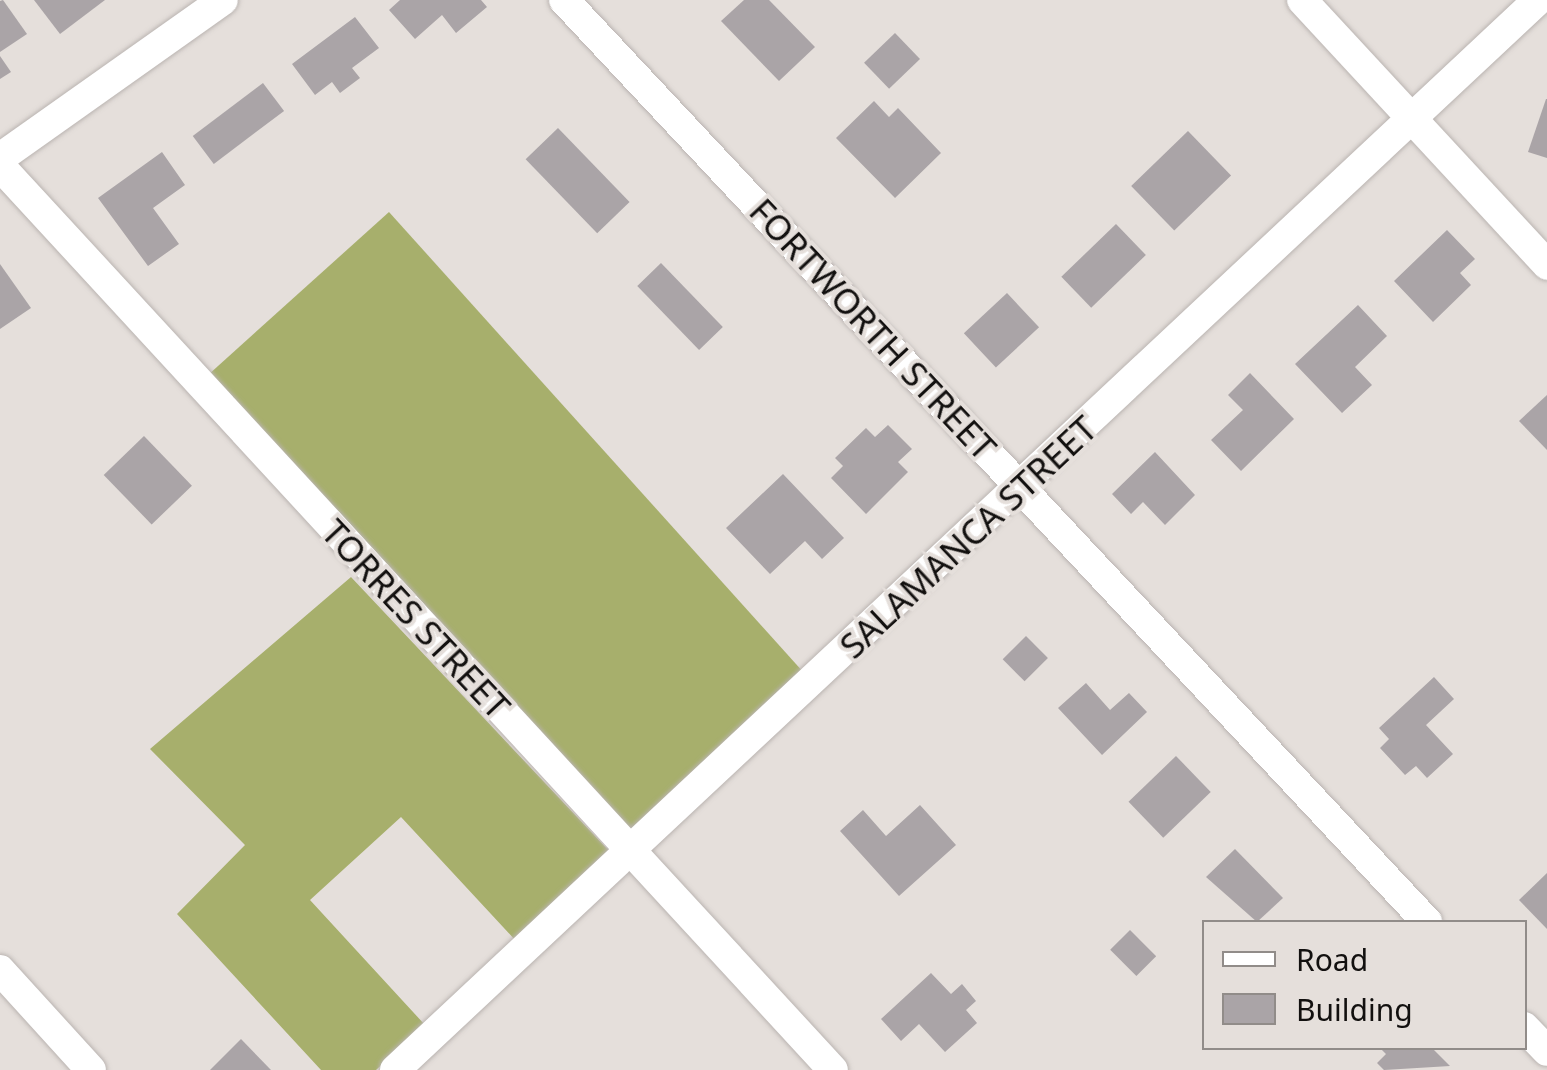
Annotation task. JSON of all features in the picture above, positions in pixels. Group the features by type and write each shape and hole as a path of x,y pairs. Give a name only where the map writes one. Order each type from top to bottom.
{"street":[{"path":"0,158 223,0"},
{"name":"FORTWORTH STREET","path":"564,0 1425,920"},
{"path":"1302,0 1547,264"},
{"name":"SALAMANCA STREET","path":"395,1070 1022,488 1538,0"},
{"name":"TORRES STREET","path":"0,166 833,1070"},
{"path":"0,970 91,1070"},
{"path":"1527,1030 1547,1051"}],"green space":[{"path":"389,212 805,673 625,835 209,374"},
{"path":"351,577 611,853 516,941 401,817 310,900 425,1025 376,1070 321,1070 177,914 245,845 150,749"}],"building":[{"path":"34,0 105,0 60,34"},
{"path":"400,0 481,0 487,7 456,33 442,15 415,39 389,10"},
{"path":"744,0 769,0 815,47 779,81 721,21"},
{"path":"0,1 27,34 0,52"},
{"path":"355,17 379,48 352,68 360,78 340,93 332,82 315,95 292,64"},
{"path":"895,33 920,59 889,89 864,63"},
{"path":"0,56 11,72 0,79"},
{"path":"263,83 284,111 214,164 193,136"},
{"path":"1547,99 1547,158 1528,152"},
{"path":"874,101 889,117 898,108 941,153 895,198 836,138"},
{"path":"558,128 630,202 597,233 526,159"},
{"path":"1188,131 1231,176 1174,230 1131,186"},
{"path":"162,152 185,185 153,208 179,244 148,266 98,198"},
{"path":"1116,224 1146,255 1091,308 1061,277"},
{"path":"1447,230 1475,259 1460,273 1471,285 1433,322 1394,281"},
{"path":"661,263 723,327 699,350 637,286"},
{"path":"0,264 31,308 0,329"},
{"path":"1007,293 1039,327 996,368 964,333"},
{"path":"1358,305 1387,336 1355,367 1372,385 1342,413 1295,364"},
{"path":"1250,373 1294,419 1241,471 1211,440 1243,410 1228,395"},
{"path":"1547,395 1547,450 1519,421"},
{"path":"888,425 912,449 898,462 908,472 866,514 831,478 843,466 835,458 866,428 875,437"},
{"path":"144,436 192,486 152,525 104,475"},
{"path":"1155,452 1195,495 1165,525 1143,502 1131,514 1112,494"},
{"path":"783,474 844,538 822,559 805,541 770,574 726,528"},
{"path":"1026,636 1048,658 1025,681 1003,659"},
{"path":"1434,677 1454,699 1426,725 1453,754 1427,778 1416,766 1405,775 1380,748 1389,739 1379,728"},
{"path":"1086,683 1110,710 1129,693 1147,712 1102,755 1058,708"},
{"path":"1176,756 1211,792 1163,838 1129,802"},
{"path":"920,805 956,845 899,896 840,831 863,810 886,836"},
{"path":"1235,849 1283,898 1255,920 1206,877"},
{"path":"1547,873 1547,929 1519,900"},
{"path":"1130,930 1156,956 1136,976 1110,950"},
{"path":"931,973 951,994 962,984 976,1001 966,1010 977,1023 945,1052 919,1024 901,1041 881,1019"},
{"path":"241,1039 271,1070 210,1070"},
{"path":"1382,1050 1434,1050 1450,1066 1384,1070 1377,1063 1386,1054"}]}
